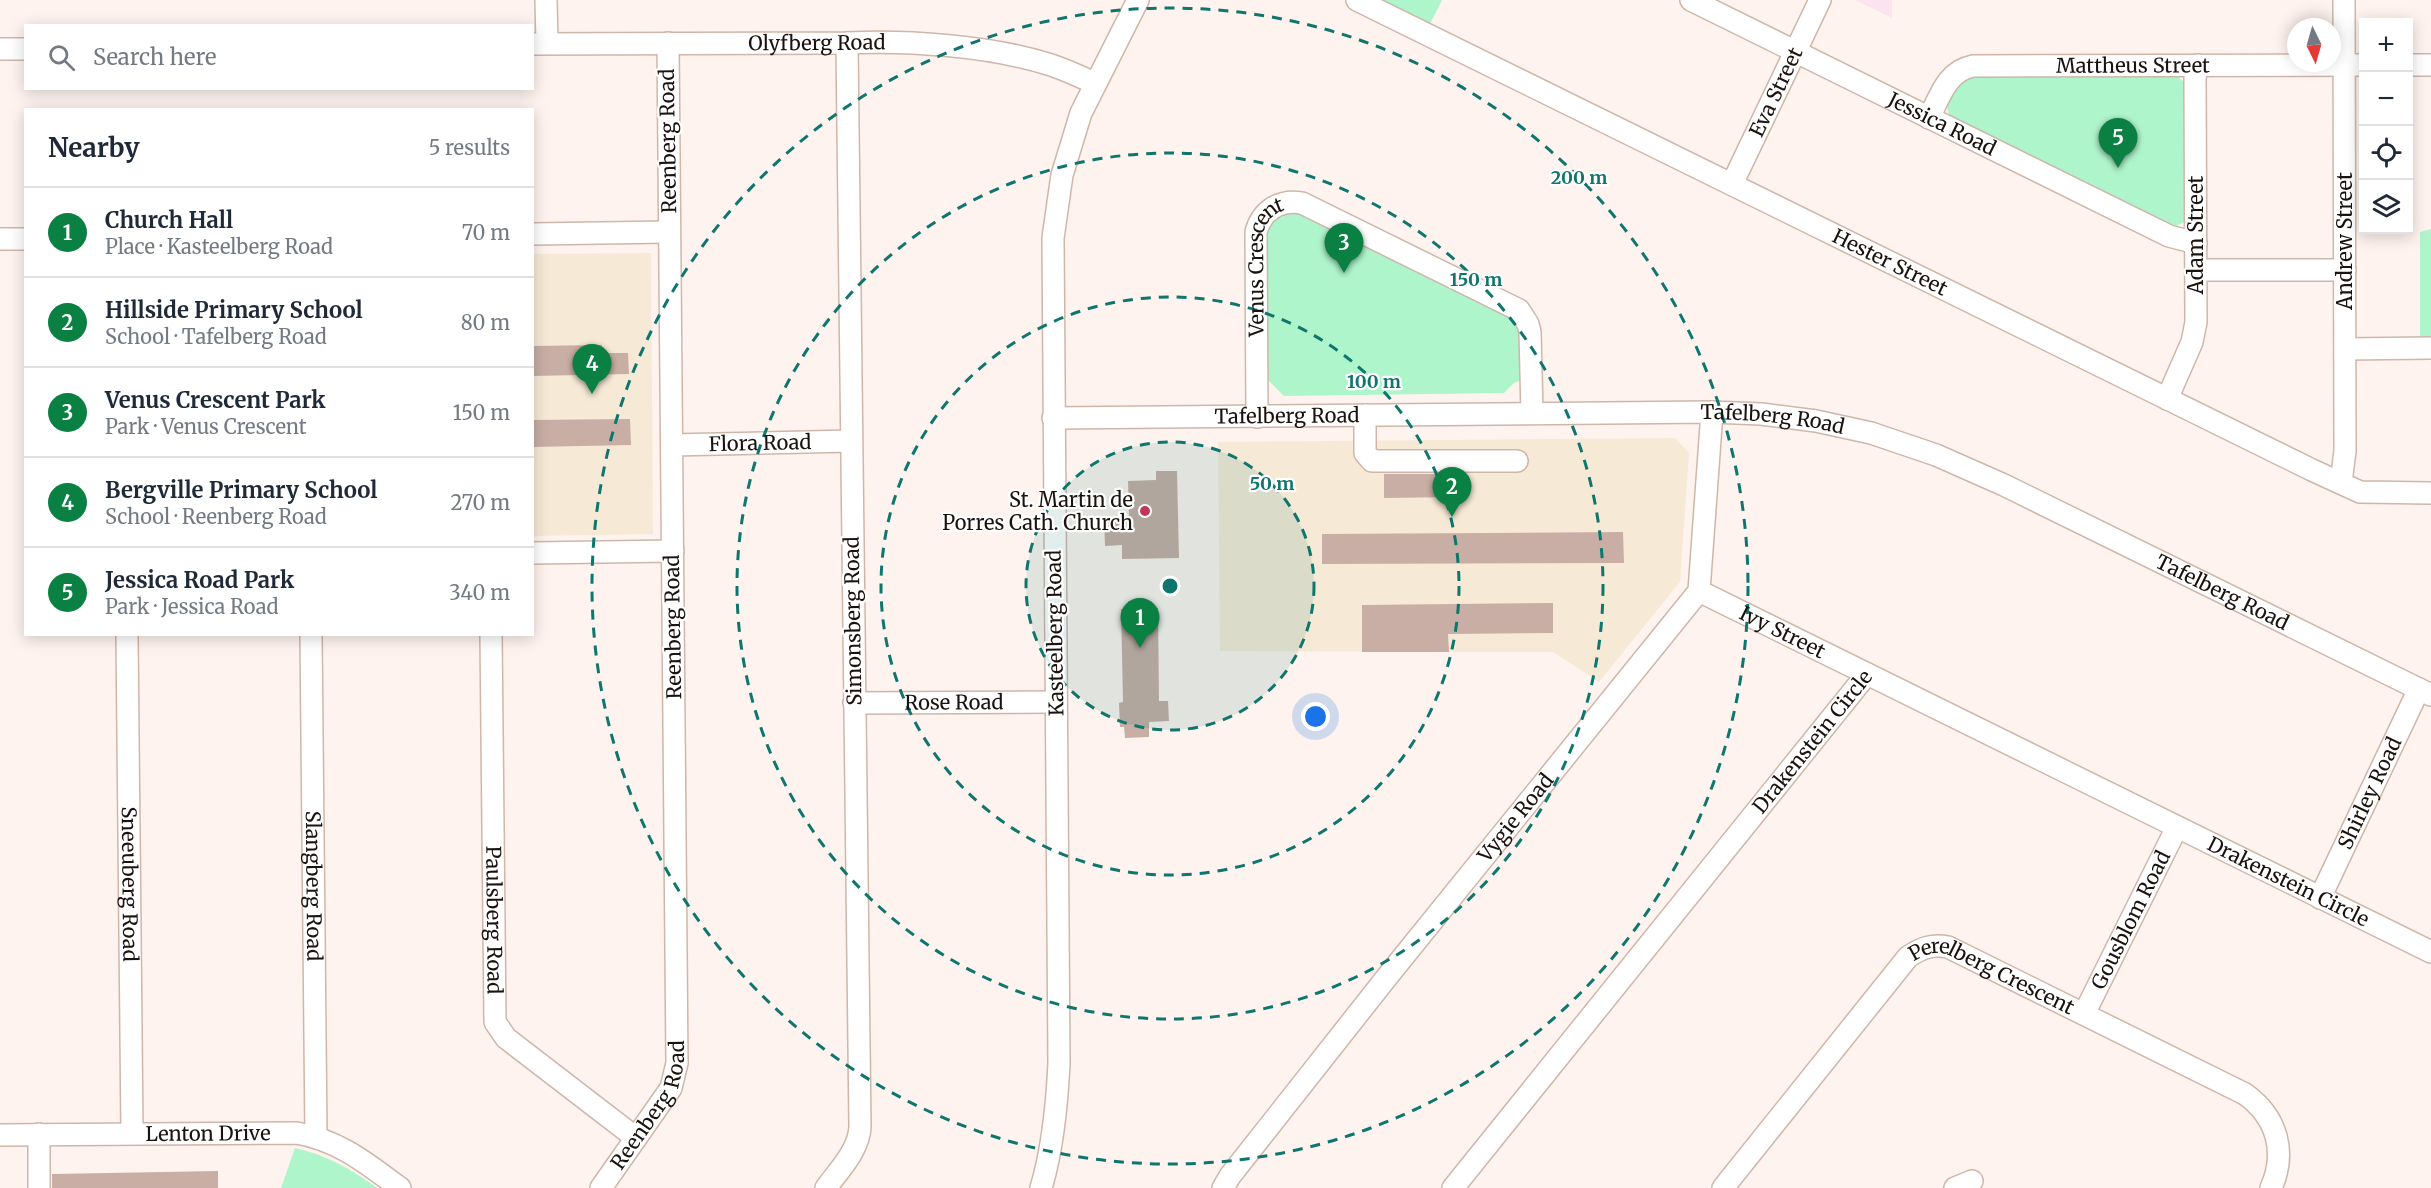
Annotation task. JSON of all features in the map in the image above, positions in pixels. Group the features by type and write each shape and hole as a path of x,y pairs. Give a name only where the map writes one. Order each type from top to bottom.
{"street":[{"path":"540,43 546,0"},
{"name":"Kasteelberg Road","path":"1041,1188 1046,1171 1056,1107 1059,1063 1053,238 1056,207 1070,145 1094,83 1138,0"},
{"name":"Hester Street","path":"1357,0 2360,492 2431,493"},
{"name":"Jessica Road","path":"1691,0 2169,236 2196,243"},
{"name":"Eva Street","path":"1732,184 1820,0"},
{"name":"Andrew Street","path":"2341,483 2345,462 2345,270 2354,65 2344,0"},
{"name":"Olyfberg Road","path":"540,43 886,41 996,53 1047,64 1094,83"},
{"name":"Reenberg Road","path":"602,1188 671,1088 677,1063 668,43"},
{"name":"Simonsberg Road","path":"826,1188 854,1150 860,1133 847,43"},
{"path":"0,49 24,49"},
{"name":"Mattheus Street","path":"1929,118 1942,91 1954,74 1962,68 1973,66 2354,65"},
{"path":"2413,65 2431,65"},
{"name":"Adam Street","path":"2167,399 2195,332 2197,270 2195,78 2198,66"},
{"name":"Venus Crescent","path":"1257,417 1256,232 1258,223 1270,209 1286,202 1302,203 1520,310 1530,332 1532,413"},
{"path":"534,234 669,232"},
{"path":"0,239 24,239"},
{"path":"2197,270 2345,270"},
{"path":"2345,349 2431,348"},
{"path":"1699,591 1712,412"},
{"name":"Tafelberg Road","path":"1053,418 1712,412 1761,414 1816,421 1870,433 1936,455 2004,485 2425,692"},
{"path":"1365,415 1365,453 1372,461 1517,461"},
{"name":"Flora Road","path":"672,445 851,441"},
{"path":"534,553 673,551"},
{"name":"Ivy Street","path":"1699,591 1867,674"},
{"name":"Vygie Road","path":"1223,1188 1230,1176 1380,986 1699,591"},
{"name":"Sneeuberg Road","path":"127,636 132,1133"},
{"name":"Slangberg Road","path":"311,636 316,1136"},
{"name":"Paulsberg Road","path":"491,636 495,1022 506,1038 636,1138"},
{"name":"Drakenstein Circle","path":"1453,1188 1867,674 2431,952"},
{"name":"Shirley Road","path":"2320,898 2425,692"},
{"name":"Rose Road","path":"854,703 1056,702"},
{"name":"Gousblom Road","path":"2084,1014 2177,827"},
{"name":"Perelberg Crescent","path":"1723,1188 1908,957 1933,946 1948,947 2245,1094 2256,1102 2272,1123 2278,1142 2279,1163 2271,1188"},
{"name":"Lenton Drive","path":"0,1135 277,1132 316,1136 350,1152 400,1188"},
{"path":"39,1134 39,1188"}],"shaded area":[{"path":"1855,0 1892,0 1892,18"},
{"path":"651,253 653,534 534,536 534,254"},
{"path":"1675,438 1689,453 1680,582 1599,682 1553,652 1220,651 1218,442"}],"green space":[{"path":"1376,0 1442,0 1429,26"},
{"path":"2176,75 2185,83 2187,217 2184,222 2174,227 1951,118 1947,106 1952,91 1963,76"},
{"path":"1294,210 1512,316 1520,326 1522,380 1514,383 1504,393 1284,396 1264,376 1263,233 1273,216"},
{"path":"2431,229 2431,340 2420,340 2420,232"},
{"path":"295,1148 338,1164 377,1188 281,1188"}],"building":[{"path":"602,345 602,353 628,353 629,374 534,376 534,346"},
{"path":"630,419 631,445 534,447 534,420"},
{"path":"1156,471 1177,471 1179,558 1122,559 1122,545 1105,546 1104,519 1129,518 1128,481 1156,480"},
{"path":"1384,474 1459,474 1459,497 1384,498"},
{"path":"1623,532 1624,563 1322,564 1322,534"},
{"path":"1553,603 1553,633 1448,634 1449,652 1362,652 1362,605"},
{"path":"1158,608 1159,701 1168,701 1169,721 1149,722 1149,737 1125,738 1124,727 1120,727 1119,703 1123,702 1121,609"},
{"path":"218,1171 218,1188 52,1188 52,1174"}],"place":[{"name":"Jessica Road Park","path":"2118,168"},
{"name":"Venus Crescent Park","path":"1344,273"},
{"name":"Bergville Primary School","path":"592,394"},
{"name":"St. Martin de Porres Cath. Church","path":"1145,511"},
{"name":"Hillside Primary School","path":"1452,517"},
{"name":"Church Hall","path":"1140,648"}]}
